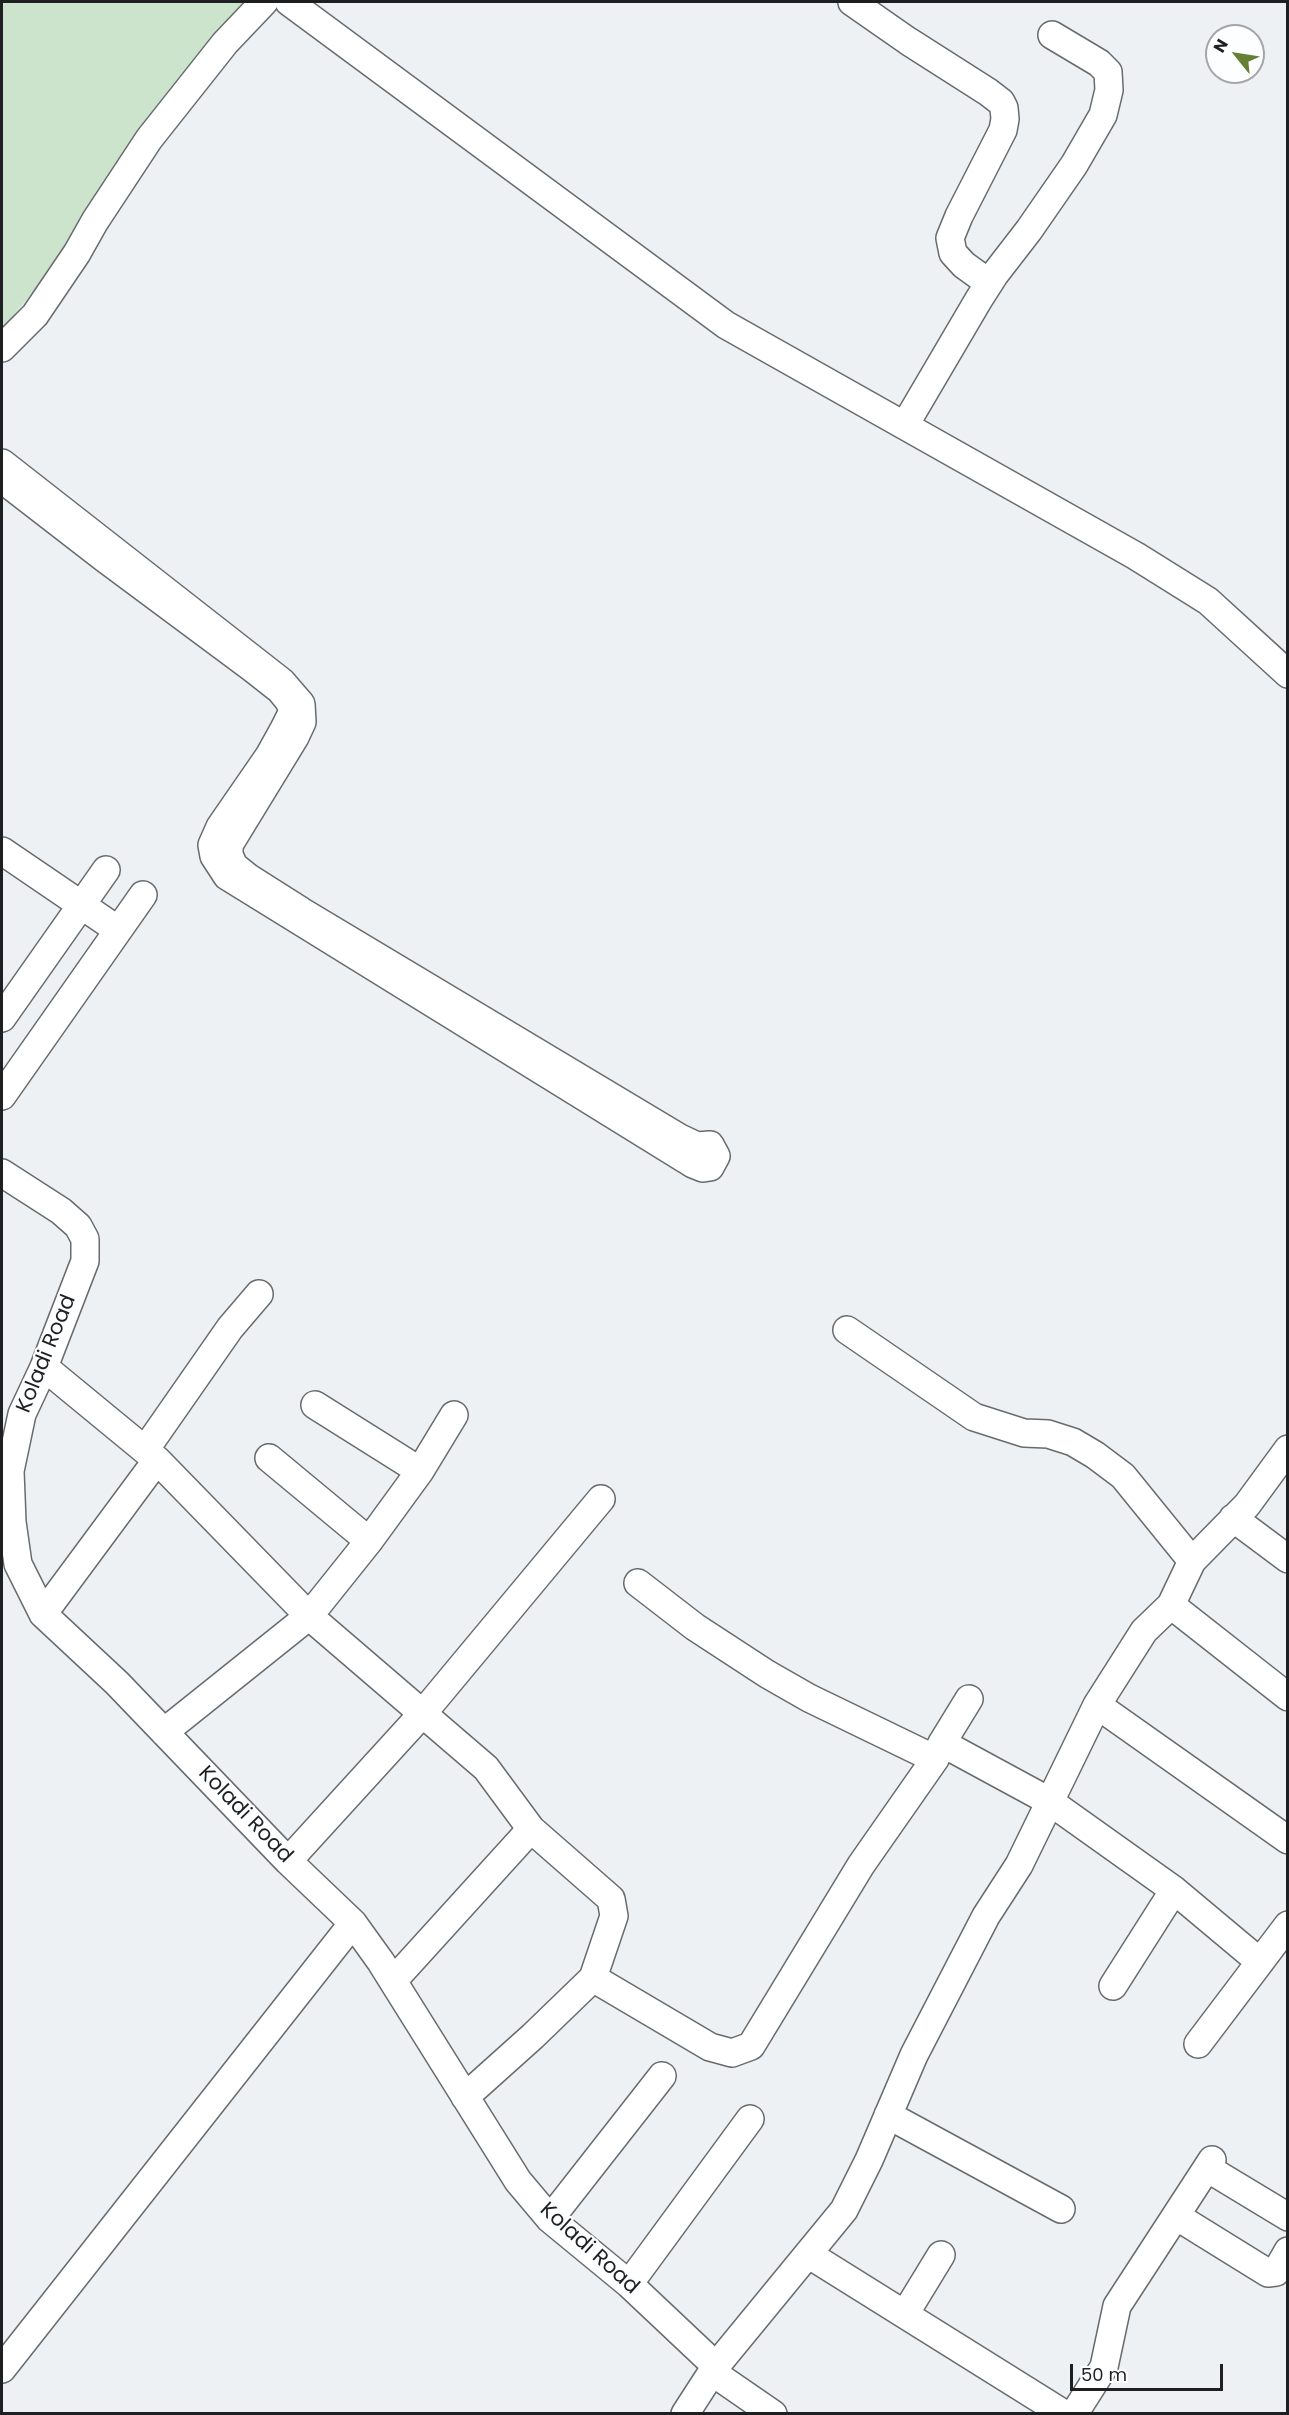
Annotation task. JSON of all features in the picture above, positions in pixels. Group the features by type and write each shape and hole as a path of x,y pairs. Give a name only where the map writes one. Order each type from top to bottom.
{"street":[{"path":"2,348 35,315 150,139 225,43 264,2"},
{"path":"289,2 726,324 1136,556 1208,602 1287,675"},
{"path":"852,2 988,92 1001,102 1004,108 1003,130 950,238 953,253 964,265 989,283"},
{"path":"905,425 989,283 1068,174 1103,115 1109,90 1108,72 1099,63 1052,34"},
{"path":"2,463 282,682 301,704 302,722 295,737 229,844 229,855 234,867 301,911 652,1122 687,1142 697,1146 710,1146 716,1156 710,1167 704,1168 693,1164 227,876 214,856 212,845 220,827 284,729 293,711 289,701 273,685 2,479"},
{"path":"2,851 118,930"},
{"path":"2,1018 106,870"},
{"path":"2,1096 143,895"},
{"name":"Koladi Road","path":"2,1173 61,1211 78,1226 85,1239 85,1260 44,1367 21,1414 10,1471 12,1522 18,1564 43,1614 164,1731 288,1861 353,1923 393,1981 518,2181 550,2219 629,2284 714,2369 773,2414"},
{"path":"43,1614 151,1455 230,1328 259,1294"},
{"path":"847,1330 974,1418 1024,1433 1048,1434 1073,1442 1095,1455 1123,1476 1192,1561"},
{"path":"44,1367 151,1455 309,1616 486,1768 531,1829 611,1899 614,1916 593,1978 465,2097"},
{"path":"315,1405 420,1471"},
{"path":"164,1731 309,1616 369,1541 420,1471 454,1416"},
{"path":"685,2414 714,2369 843,2210 914,2055 986,1916 1019,1865 1097,1705 1144,1631 1171,1605 1192,1561 1247,1505 1287,1449"},
{"path":"269,1458 369,1541"},
{"path":"288,1861 423,1713 601,1499"},
{"path":"1233,1518 1287,1559"},
{"path":"638,1583 695,1627 808,1698 939,1751 1049,1801 1174,1890 1260,1962"},
{"path":"1171,1605 1287,1697"},
{"path":"593,1978 710,2047 732,2053 751,2046 861,1865 939,1751 969,1699"},
{"path":"1097,1705 1287,1840"},
{"path":"393,1981 531,1829"},
{"path":"1113,1986 1174,1890"},
{"path":"2,2369 353,1923"},
{"path":"1198,2044 1287,1925"},
{"path":"550,2219 662,2076"},
{"path":"888,2115 1061,2209"},
{"path":"629,2284 750,2119"},
{"path":"1074,2414 1104,2367 1117,2306 1210,2164 1287,2217"},
{"path":"1176,2216 1268,2273 1276,2272 1287,2251"},
{"path":"808,2254 1064,2414"},
{"path":"905,2314 941,2255"}],"green space":[{"path":"2,2 267,2 2,330"}]}
